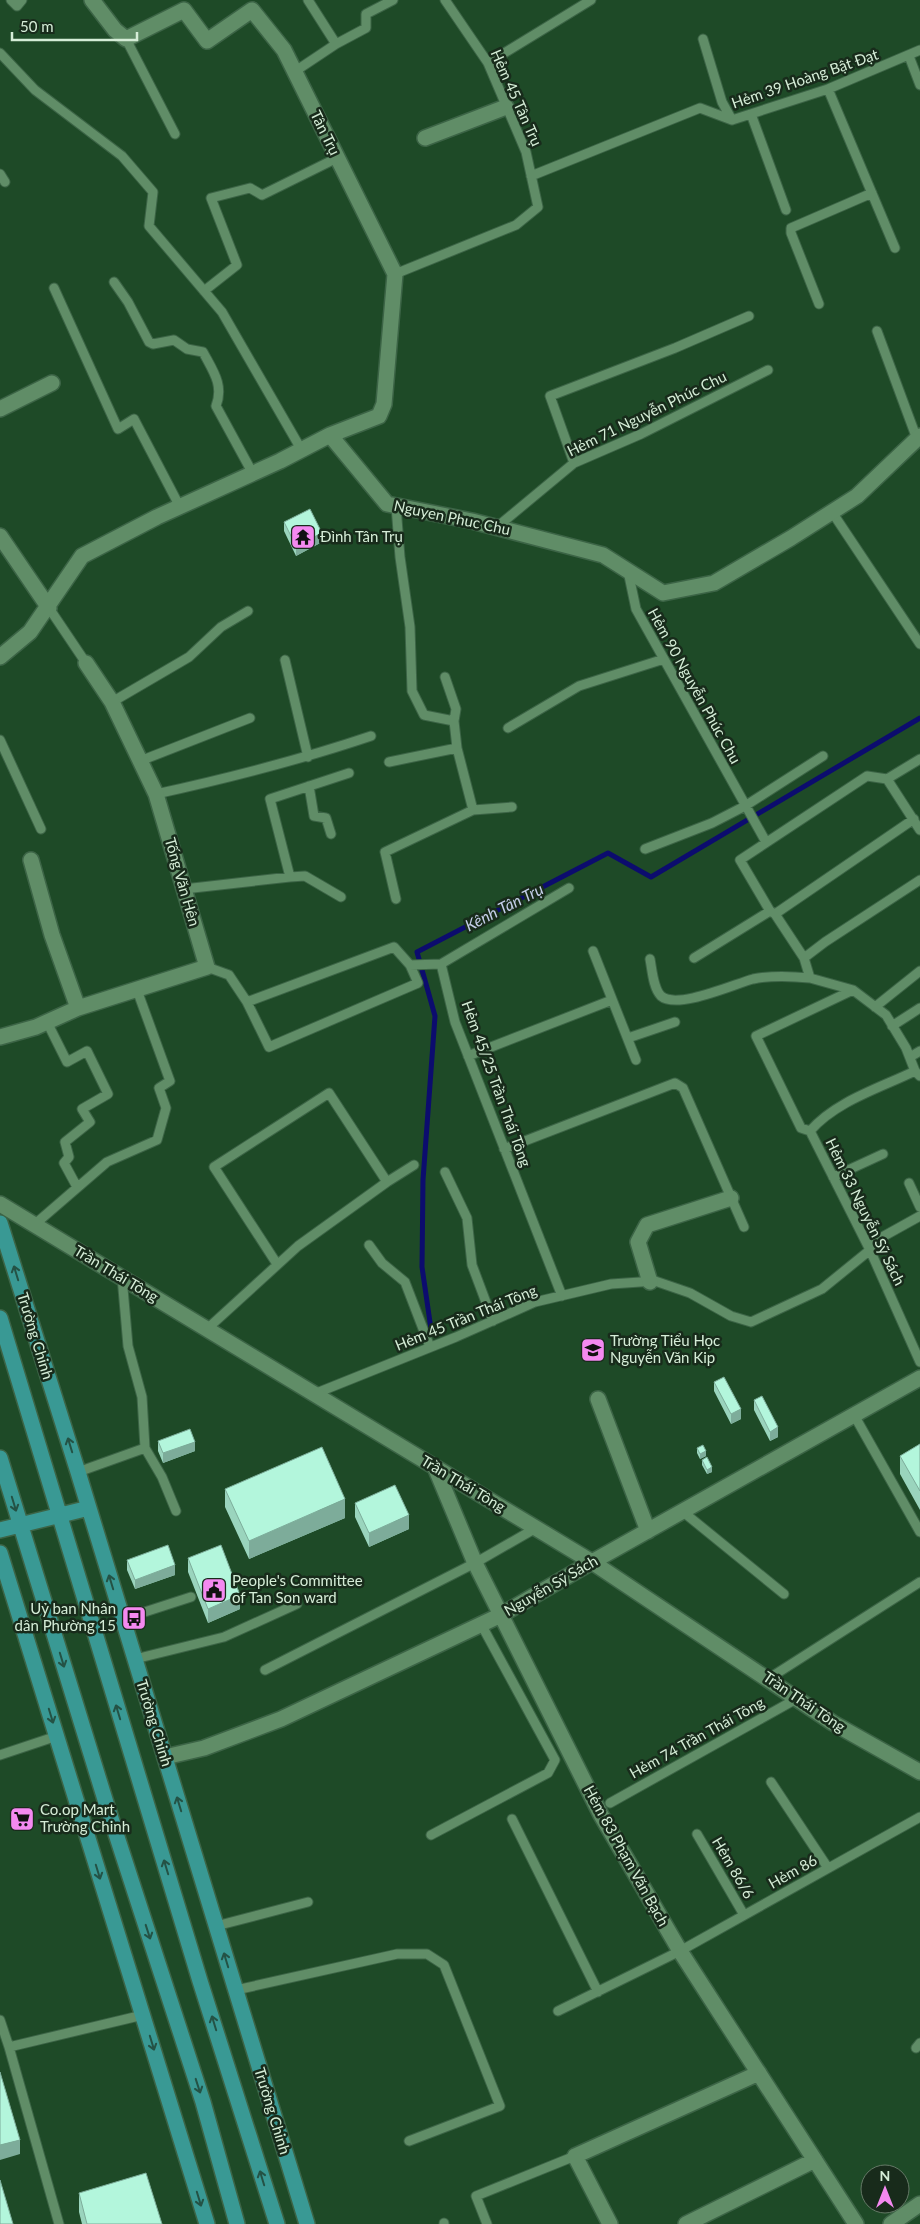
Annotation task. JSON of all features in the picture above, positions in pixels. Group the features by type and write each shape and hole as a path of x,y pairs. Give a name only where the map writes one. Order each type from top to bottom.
{"main road":[{"name":"Trường Chinh","path":"0,1223 78,1472 307,2224"},
{"name":"Trường Chinh","path":"0,1318 200,1981 277,2224"},
{"path":"0,1458 107,1806 203,2102 237,2224"},
{"path":"0,1530 89,1508"},
{"path":"0,1553 207,2224"}],"street":[{"path":"92,0 115,30 126,40"},
{"name":"Tân Trụ","path":"126,40 184,10 207,41 252,10 284,50 395,274"},
{"path":"425,138 506,107"},
{"path":"0,657 30,632 49,608 82,556 180,506 330,435 379,416 384,404 395,274"},
{"path":"0,409 52,383"},
{"name":"Nguyen Phuc Chu","path":"330,435 387,504 497,527 603,555 663,593 714,583 832,512 857,496 919,437"},
{"path":"0,536 49,608"},
{"name":"Tống Văn Hên","path":"86,663 112,702 156,794 207,968"},
{"path":"30,860 52,935 78,1008"},
{"path":"0,1037 48,1022 78,1008 207,968"},
{"path":"650,1282 638,1242 647,1224 731,1198"},
{"name":"Trần Thái Tông","path":"0,1204 592,1562 833,1723 920,1772"},
{"name":"Nguyễn Sỹ Sách","path":"164,1757 204,1748 281,1719 501,1615 920,1378"},
{"path":"598,1399 648,1531"},
{"name":"Hẻm 83 Phạm Văn Bạch","path":"435,1467 475,1564 601,1815 680,1951 856,2224"},
{"path":"610,2224 575,2156 759,2073"},
{"path":"686,2224 815,2160"},
{"path":"891,2224 920,2204"}],"lane":[{"path":"11,0 17,6 22,0"},
{"path":"308,0 336,44"},
{"path":"294,72 336,44 366,28 366,14 393,0"},
{"name":"Hẻm 45 Tân Trụ","path":"395,274 516,225 538,207 526,152 488,63 445,0"},
{"path":"488,63 591,0"},
{"path":"703,39 722,102 732,120"},
{"path":"126,40 175,134"},
{"name":"Hẻm 39 Hoàng Bật Đạt","path":"531,176 700,108 732,120 828,89 920,50"},
{"path":"0,53 36,90 122,156 153,192 149,226 222,312 301,449"},
{"path":"909,56 920,85"},
{"path":"828,89 895,248"},
{"path":"751,114 786,210"},
{"path":"204,291 237,265 211,198 250,188 262,195 337,158"},
{"path":"819,304 791,233 791,228 872,193"},
{"path":"114,282 128,302 149,342 153,344 174,340 187,349 203,352 218,380 220,396 216,406 252,472"},
{"path":"54,288 118,429 134,419 180,506"},
{"path":"574,463 550,396 675,348 749,316"},
{"path":"877,330 919,437"},
{"name":"Hẻm 71 Nguyễn Phúc Chu","path":"497,527 574,463 641,434 768,370"},
{"path":"396,506 400,557 410,628 412,691 424,715 454,721"},
{"path":"832,512 920,644"},
{"name":"Hẻm 90 Nguyễn Phúc Chu","path":"628,571 636,609 766,842"},
{"name":"Tống Văn Hên","path":"49,608 86,663"},
{"path":"112,702 189,657 221,628 248,611"},
{"path":"508,728 579,686 664,659"},
{"path":"286,660 308,757"},
{"path":"446,677 456,709 454,721 457,748 473,810"},
{"path":"140,761 250,718"},
{"path":"156,794 308,757 371,736"},
{"path":"0,740 42,829"},
{"path":"389,762 457,748"},
{"path":"645,849 746,808 823,756"},
{"path":"810,978 804,958 772,913 740,860 867,776 887,779 920,759"},
{"path":"290,877 270,799 349,773"},
{"path":"887,779 920,830"},
{"path":"309,786 314,816 326,818 331,834"},
{"path":"396,899 385,852 473,810 512,807"},
{"path":"694,958 772,913 914,819"},
{"path":"184,889 305,876 341,898"},
{"path":"804,958 825,942 920,880"},
{"path":"410,965 441,964 569,888"},
{"path":"207,968 229,975 247,1002 269,1047 418,983 410,965 394,947 247,1002"},
{"path":"594,951 636,1060"},
{"path":"650,959 657,987 661,995 671,1001 684,1000 728,988 752,979 778,976 810,978 853,990 886,1015 918,1073"},
{"name":"Hẻm 45/25 Trần Thái Tông","path":"441,964 455,1022 562,1296"},
{"path":"876,1007 920,971"},
{"path":"34,1225 106,1162 157,1140 166,1108 159,1088 170,1082 138,990"},
{"path":"810,1131 800,1128 756,1036 853,990"},
{"path":"468,1056 612,1000"},
{"path":"892,1026 920,1008"},
{"path":"48,1022 67,1062 87,1051 108,1094 82,1109 90,1122 65,1142 69,1157 64,1163 77,1188"},
{"path":"628,1038 675,1022"},
{"path":"910,1057 920,1051"},
{"name":"Hẻm 33 Nguyễn Sỹ Sách","path":"918,1073 848,1103 822,1118 810,1131 870,1250 920,1362"},
{"path":"504,1149 675,1083 683,1088 744,1227"},
{"path":"277,1264 214,1167 329,1093 388,1182"},
{"path":"833,1177 883,1154"},
{"path":"207,1329 298,1246 414,1164"},
{"path":"446,1172 467,1218 472,1265 492,1320"},
{"path":"909,1183 920,1207"},
{"name":"Hẻm 45 Trần Thái Tông","path":"314,1394 535,1302 611,1284 655,1281 690,1293 731,1316 751,1322 822,1289 870,1250 875,1241 920,1216"},
{"path":"369,1245 382,1263 405,1282 430,1347"},
{"path":"122,1277 128,1346 142,1397 145,1448 162,1477 176,1511"},
{"path":"854,1416 920,1532"},
{"path":"78,1472 145,1448"},
{"path":"682,1512 784,1594"},
{"path":"265,1670 475,1564 536,1528"},
{"path":"768,1679 920,1582"},
{"path":"123,1619 190,1597"},
{"path":"135,1659 224,1637 297,1604"},
{"path":"431,1835 548,1773 555,1760 481,1624"},
{"name":"Hẻm 74 Trần Thái Tông","path":"610,1803 798,1698"},
{"path":"1,1752 56,1736"},
{"path":"771,1782 828,1868"},
{"name":"Hẻm 86","path":"558,2011 680,1951 920,1817"},
{"path":"512,1819 598,1992"},
{"name":"Hẻm 86/6","path":"697,1834 744,1916"},
{"path":"216,1926 308,1902"},
{"path":"236,1990 397,1954 427,1954 444,1965 500,2106 409,2141"},
{"path":"9,2047 143,2015"},
{"path":"0,2020 58,2224"},
{"path":"486,2224 476,2196 575,2156"}],"building":[{"path":"310,509 322,533 296,546 284,522"},
{"path":"724,1377 741,1409 731,1414 714,1382"},
{"path":"762,1396 778,1427 770,1432 754,1400"},
{"path":"190,1429 195,1442 163,1453 158,1441"},
{"path":"920,1444 920,1491 900,1456"},
{"path":"703,1445 706,1451 700,1454 697,1448"},
{"path":"322,1447 345,1499 249,1541 225,1489"},
{"path":"707,1457 712,1467 707,1470 702,1460"},
{"path":"395,1485 409,1515 369,1533 355,1503"},
{"path":"168,1545 175,1565 135,1580 127,1560"},
{"name":"People's Committee of Tan Son ward","path":"221,1545 240,1595 208,1609 188,1558"},
{"path":"0,2072 20,2140 0,2145"},
{"path":"146,2173 162,2224 87,2224 79,2193"},
{"path":"0,2180 13,2224 0,2224"}],"waterway":[{"name":"Kênh Tân Trụ","path":"431,1329 422,1267 423,1180 435,1016 417,952 608,853 651,877 920,718"}],"place":[{"name":"Đình Tân Trụ","path":"303,537"},
{"name":"Trường Tiểu Học Nguyễn Văn Kip","path":"593,1350"},
{"name":"People's Committee of Tan Son ward","path":"214,1590"},
{"name":"Uỷ ban Nhân dân Phường 15","path":"134,1618"},
{"name":"Co.op Mart Trường Chinh","path":"22,1819"}]}
